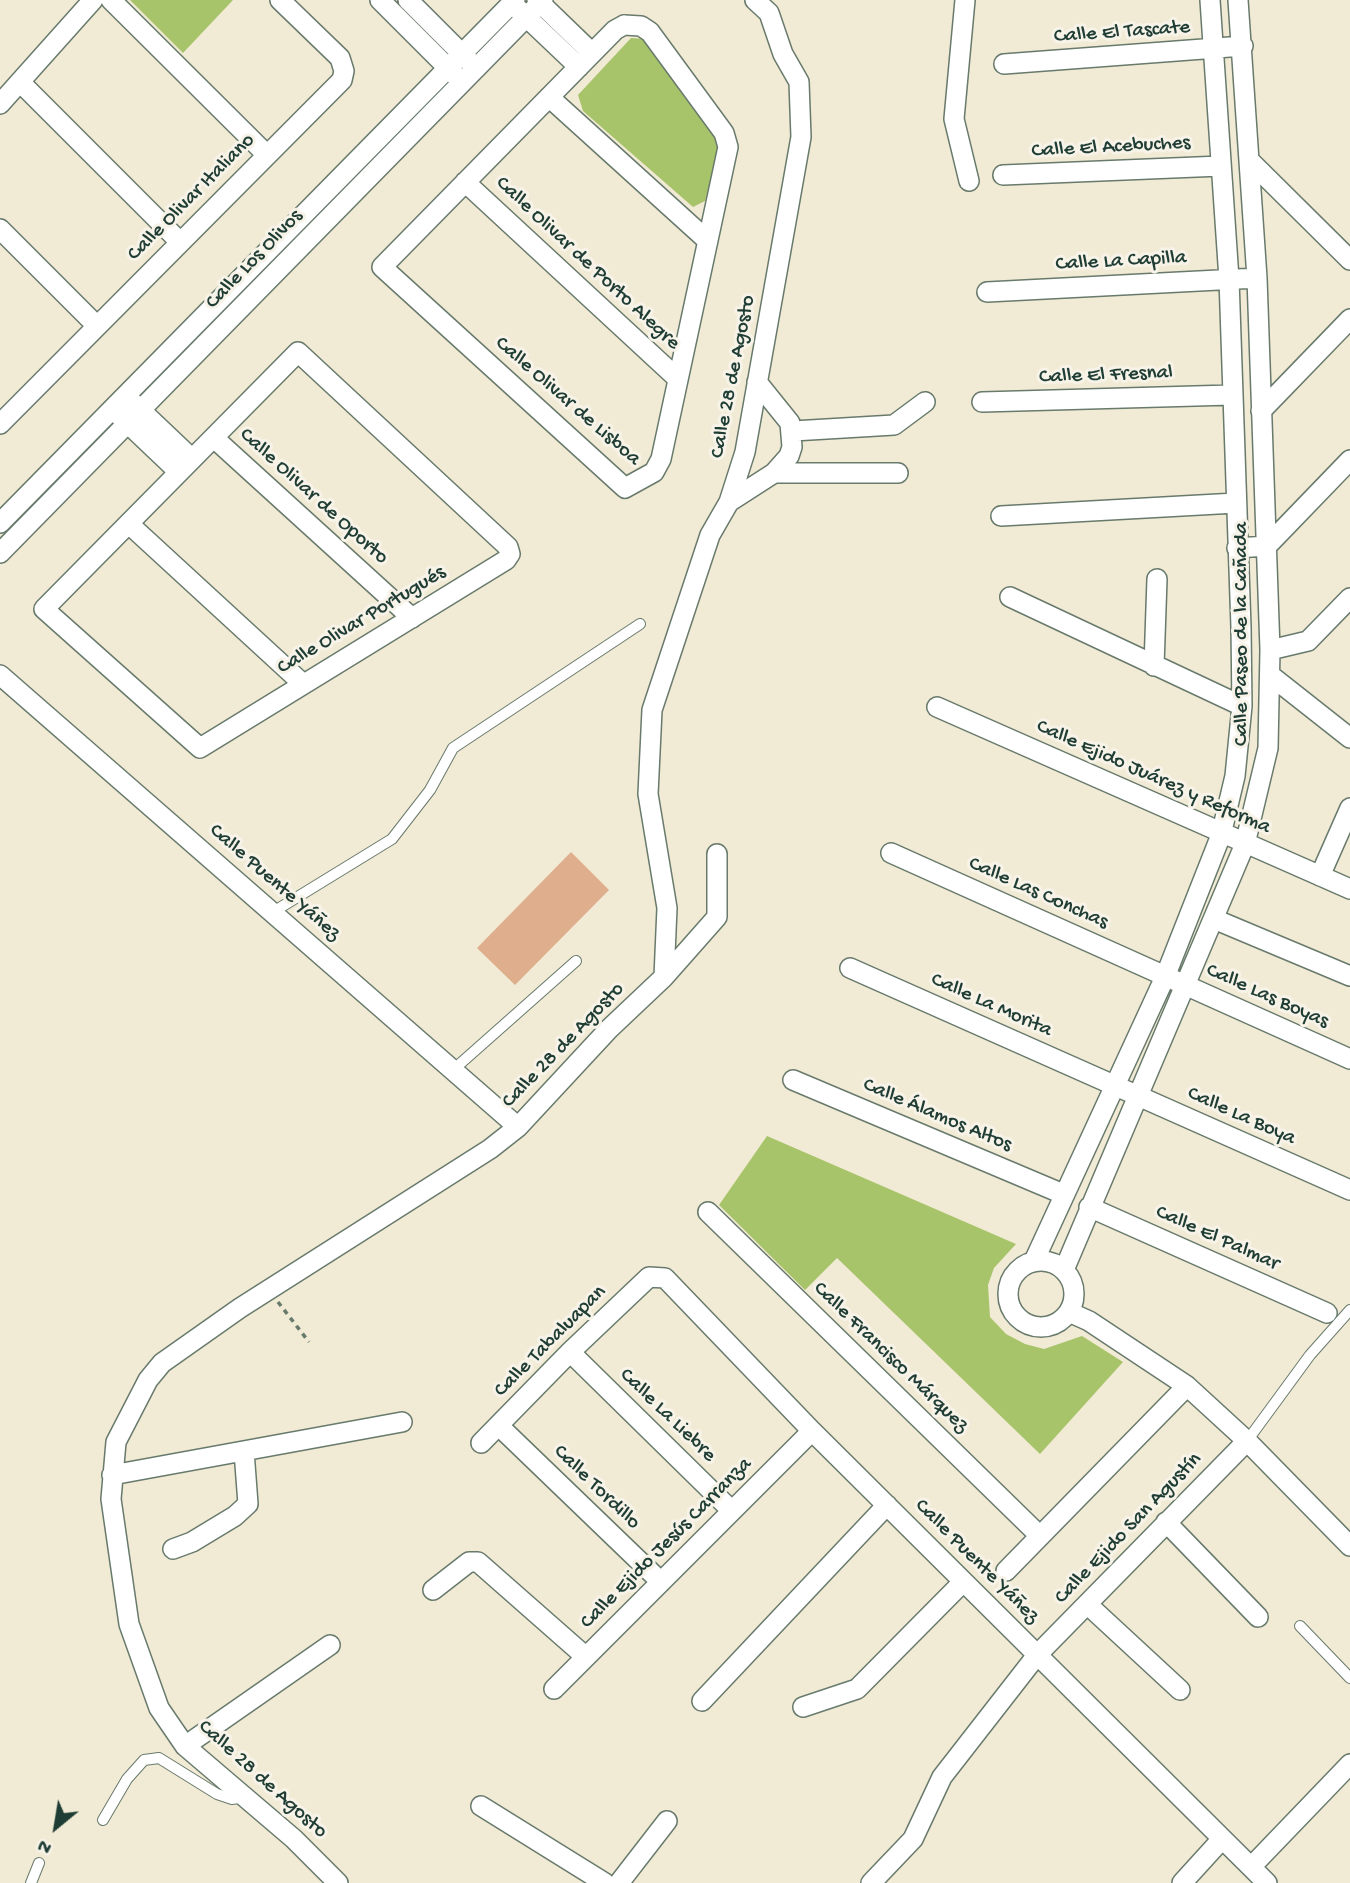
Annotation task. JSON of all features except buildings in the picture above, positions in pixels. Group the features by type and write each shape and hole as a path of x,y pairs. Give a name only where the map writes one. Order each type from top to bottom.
{"street":[{"path":"0,104 93,0"},
{"path":"111,0 267,155"},
{"name":"Calle Olivar Italiano","path":"4,414 97,326 179,241 339,84 344,71 341,58 281,0"},
{"path":"380,0 462,68"},
{"path":"408,0 462,68"},
{"name":"Calle 28 de Agosto","path":"338,1883 246,1797 185,1746 159,1708 129,1624 111,1499 116,1442 148,1380 178,1350 446,1178 518,1127 609,1029 664,977 668,930 648,794 650,722 654,699 710,535 730,502 751,425 802,121 799,82 783,54 769,13 755,0"},
{"path":"965,0 954,119 970,181"},
{"name":"Calle Paseo de la Cañada","path":"1113,1085 1165,977 1221,835 1236,775 1242,706 1229,279 1210,0"},
{"name":"Calle Paseo de la Cañada","path":"1064,1270 1245,844 1268,748 1270,650 1257,278 1238,0"},
{"path":"529,4 585,60"},
{"name":"Calle Los Olivos","path":"0,523 119,402 529,4"},
{"name":"Calle Olivar de Lisboa","path":"629,24 646,28 724,133 728,147 659,466 625,488 382,267 585,60 620,26 629,24"},
{"name":"Calle El Tascate","path":"1004,64 1243,46"},
{"name":"Calle Los Olivos","path":"0,553 134,417 462,68"},
{"path":"20,82 179,241"},
{"path":"549,97 708,240"},
{"path":"1250,161 1350,260"},
{"name":"Calle El Acebuches","path":"1003,175 1221,166"},
{"name":"Calle Olivar de Porto Alegre","path":"465,183 678,379"},
{"path":"0,229 97,326"},
{"name":"Calle La Capilla","path":"987,292 1257,278"},
{"path":"1261,411 1350,319"},
{"name":"Calle Olivar Portugués","path":"298,352 508,547 510,554 506,561 302,683 200,748 44,608 186,466 298,352"},
{"path":"730,502 774,472 789,456 793,431 780,408 757,382"},
{"name":"Calle El Fresnal","path":"982,402 1231,395"},
{"path":"119,402 186,466"},
{"path":"793,431 894,425 925,402"},
{"name":"Calle Olivar de Oporto","path":"214,438 412,618"},
{"path":"1237,548 1267,546 1350,460"},
{"path":"774,472 898,473"},
{"path":"1001,516 1236,503"},
{"path":"129,524 302,683"},
{"path":"1154,666 1157,579"},
{"path":"1010,597 1242,706"},
{"path":"1270,650 1308,641 1350,598"},
{"name":"Calle Puente Yáñez","path":"0,674 518,1127"},
{"path":"1270,675 1350,738"},
{"name":"Calle Ejido Juárez y Reforma","path":"937,707 1221,835 1350,889"},
{"path":"1320,876 1350,808"},
{"name":"Calle Las Conchas","path":"891,853 1165,977"},
{"path":"664,977 717,917 716,854"},
{"path":"1214,919 1350,976"},
{"name":"Calle La Morita","path":"850,968 1113,1085"},
{"name":"Calle Las Boyas","path":"1165,977 1350,1059"},
{"name":"Calle Álamos Altos","path":"793,1080 1063,1194"},
{"path":"1034,1261 1113,1085"},
{"name":"Calle La Boya","path":"1113,1085 1350,1190"},
{"name":"Calle El Palmar","path":"1089,1207 1327,1313"},
{"name":"Calle Francisco Márquez","path":"708,1212 1040,1536"},
{"path":"1045,1261 1064,1270 1074,1290 1069,1312 1051,1326 1040,1327 1029,1325 1012,1311 1008,1301 1010,1280 1024,1265 1045,1261"},
{"name":"Calle Puente Yáñez","path":"654,1275 671,1282 812,1431 1268,1883"},
{"name":"Calle Tabaluapan","path":"481,1443 569,1352 654,1275"},
{"path":"1069,1312 1089,1321 1187,1386 1247,1441 1350,1546"},
{"name":"Calle La Liebre","path":"569,1352 732,1511"},
{"path":"1006,1571 1187,1386"},
{"path":"112,1475 402,1422"},
{"name":"Calle Tordillo","path":"499,1426 661,1582"},
{"name":"Calle Ejido Jesús Carranza","path":"554,1689 812,1431"},
{"name":"Calle Ejido San Agustín","path":"871,1883 913,1839 942,1777 1037,1655 1247,1441"},
{"path":"173,1549 192,1542 235,1516 248,1504 244,1451"},
{"path":"702,1701 887,1505"},
{"path":"1166,1522 1258,1617"},
{"path":"433,1590 469,1562 478,1562 586,1657"},
{"path":"803,1707 857,1689 963,1582"},
{"path":"1087,1604 1180,1690"},
{"path":"185,1746 330,1645"},
{"path":"1251,1867 1350,1764"},
{"path":"481,1806 605,1883"},
{"path":"619,1883 667,1821"},
{"path":"1182,1883 1222,1839"}],"lane":[{"path":"272,912 392,839 430,790 453,748 640,624"},
{"path":"453,1070 576,961"},
{"name":"Calle Ejido San Agustín","path":"1247,1441 1310,1355 1350,1310"},
{"path":"1300,1626 1350,1678"},
{"path":"103,1820 127,1779 144,1760 159,1758 217,1794 232,1799 246,1797"},
{"path":"31,1883 39,1863"}],"path":[{"path":"268,1290 309,1342"}],"green space":[{"path":"130,0 233,0 183,53"},
{"path":"631,38 647,39 718,138 719,152 705,201 693,207 583,111 578,95"},
{"path":"767,1136 1016,1244 994,1268 988,1285 990,1317 1006,1334 1025,1344 1044,1349 1082,1336 1123,1362 1040,1454 837,1258 805,1290 719,1205"}]}
